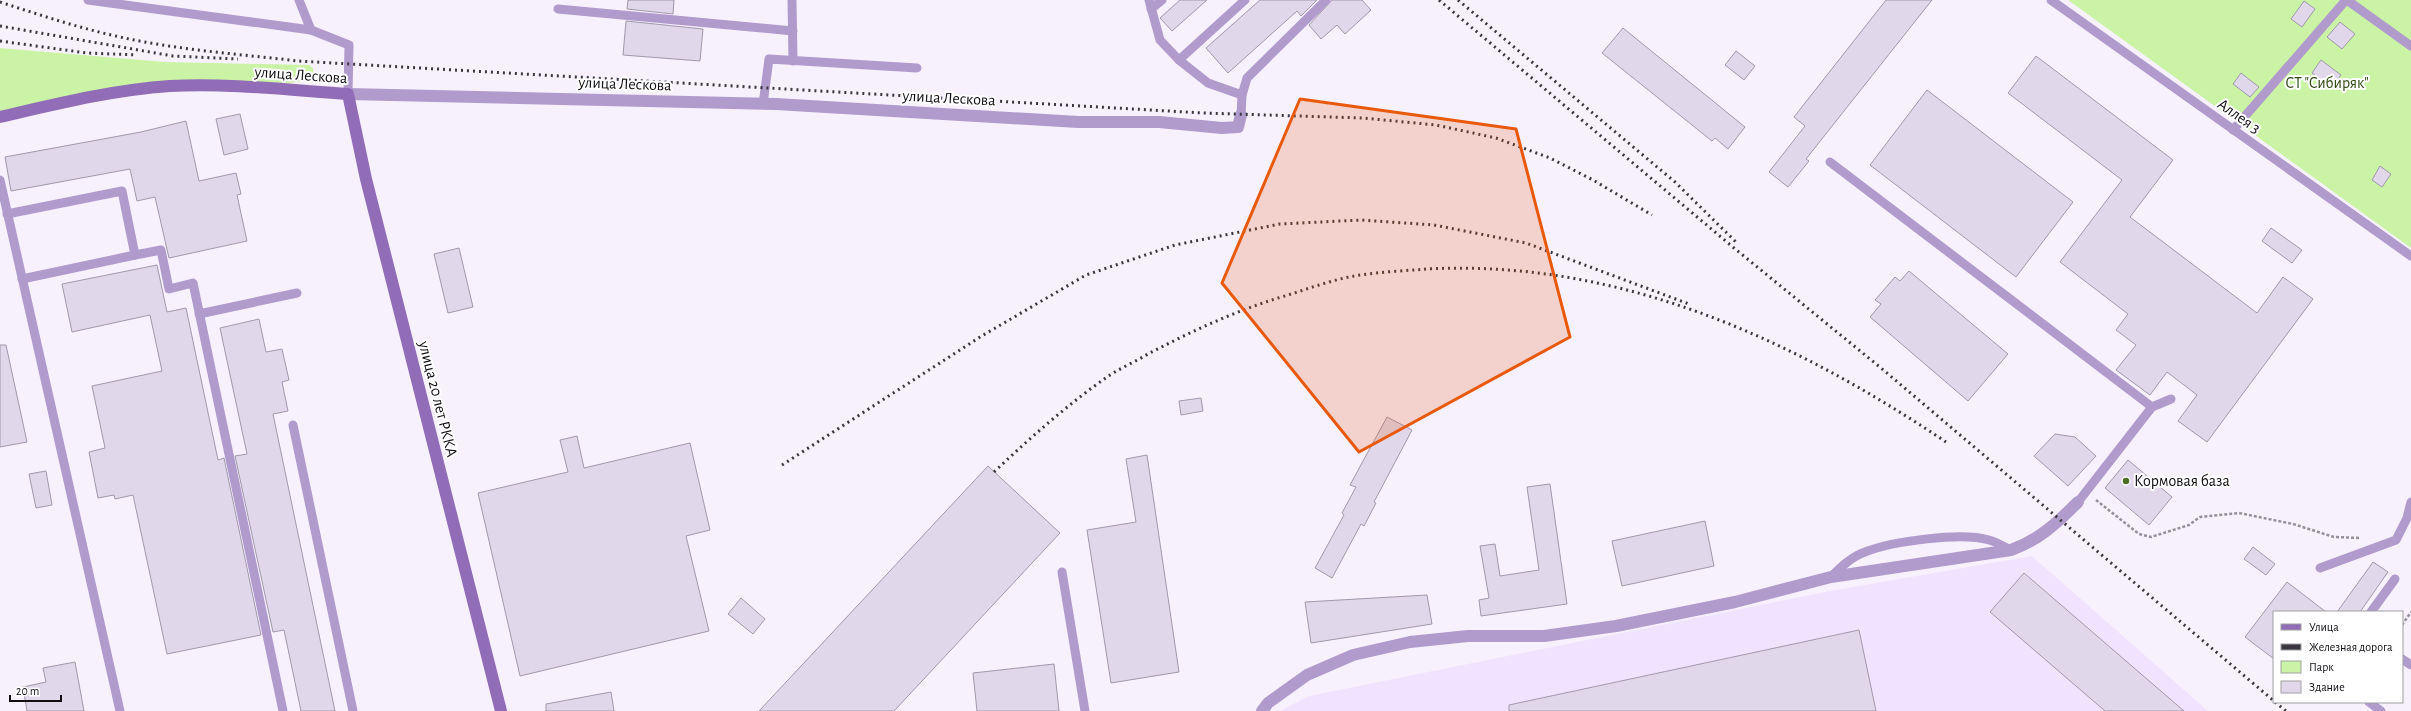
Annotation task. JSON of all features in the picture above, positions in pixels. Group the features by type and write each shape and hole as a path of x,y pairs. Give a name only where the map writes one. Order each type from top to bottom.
{"main road":[{"name":"улица Лескова","path":"0,117 82,98 170,86 231,86 348,94"},
{"name":"улица 20 лет РККА","path":"348,94 366,179 501,711"}],"street":[{"name":"улица Лескова","path":"348,94 763,104 1078,122 1159,122 1222,128 1238,127 1241,114"},
{"path":"1262,711 1268,704 1307,675 1353,655 1402,644 1468,636 1544,636 1616,626 1735,602 1831,577 2012,550 2031,543 2049,530 2078,502"}],"lane":[{"path":"88,0 311,30 349,45 348,94"},
{"path":"299,0 311,30"},
{"path":"792,0 793,61"},
{"path":"1162,0 1150,5 1160,40 1179,60 1208,83 1242,95"},
{"path":"1179,60 1245,0"},
{"path":"1241,114 1242,95 1247,78 1326,0"},
{"name":"Аллея 3","path":"2051,0 2411,256"},
{"path":"2233,130 2347,0 2411,46"},
{"path":"558,9 793,31"},
{"path":"763,104 769,59 917,68"},
{"path":"1830,162 2152,408"},
{"path":"0,180 120,711"},
{"path":"7,214 122,191 135,255"},
{"path":"22,279 161,250 169,288 193,283 283,711"},
{"path":"199,314 297,293"},
{"path":"2078,502 2152,408 2171,399"},
{"path":"293,425 352,711"},
{"path":"2320,568 2396,540 2407,518 2411,502"},
{"path":"1831,577 1847,562 1865,552 1886,546 1962,536 1989,540 2012,550"},
{"path":"1062,572 1085,711"},
{"path":"2372,611 2395,579"},
{"path":"2403,659 2411,665"},
{"path":"2370,703 2381,711"}],"path":[{"path":"2085,492 2140,534 2152,536 2189,526 2200,517 2239,513 2293,524 2334,537 2365,538"},
{"path":"2403,624 2411,612"}],"highlighted area":[{"path":"1300,99 1516,129 1570,337 1359,452 1222,283"}],"shaded area":[{"path":"2032,556 2208,711 1280,711 1309,696 1830,591"}],"green space":[{"name":"СТ \"Сибиряк\"","path":"2068,0 2411,0 2411,248"},
{"path":"0,48 165,62 309,65 313,68 313,74 303,81 289,83 216,80 0,111"}],"building":[{"path":"628,0 674,0 673,14 627,9"},
{"path":"1180,0 1207,0 1172,31 1160,18"},
{"path":"1260,0 1317,0 1301,16 1297,11 1228,73 1206,48"},
{"path":"1332,0 1362,0 1371,10 1345,34 1337,25 1321,39 1309,25"},
{"path":"1886,0 1932,0 1806,159 1809,161 1788,187 1769,172 1805,126 1794,117"},
{"path":"2304,1 2315,9 2302,27 2291,19"},
{"path":"626,21 703,29 700,61 623,55"},
{"path":"2340,22 2355,34 2342,49 2327,37"},
{"path":"1623,28 1745,127 1728,149 1715,138 1712,141 1602,53"},
{"path":"1736,51 1755,66 1744,80 1725,65"},
{"path":"2036,56 2173,160 2130,217 2257,313 2283,277 2313,299 2207,442 2178,421 2197,395 2167,372 2150,395 2116,370 2136,345 2116,330 2128,314 2060,262 2122,180 2008,93"},
{"path":"2321,60 2341,75 2331,88 2312,73"},
{"path":"2241,73 2259,87 2250,97 2233,84"},
{"path":"1927,90 2073,202 2016,277 1870,165"},
{"path":"240,114 248,149 224,155 216,119"},
{"path":"186,121 199,181 236,173 241,194 237,195 247,241 169,258 155,197 137,201 130,169 11,191 5,157 141,132"},
{"path":"2380,166 2391,174 2382,187 2372,180"},
{"path":"2271,228 2302,250 2292,263 2262,241"},
{"path":"459,248 473,307 448,313 434,254"},
{"path":"157,265 167,312 186,308 218,460 224,458 261,635 167,654 133,495 115,499 114,495 98,498 89,452 105,448 92,386 162,371 150,315 72,332 62,284"},
{"path":"1909,271 2008,354 1968,401 1870,317 1881,304 1875,300 1895,277 1900,281"},
{"path":"259,319 266,352 282,349 289,380 282,382 288,411 273,414 335,711 301,711 284,630 273,632 235,456 247,454 220,328"},
{"path":"0,345 6,345 27,442 0,447"},
{"path":"1201,398 1203,411 1181,415 1179,401"},
{"path":"1387,417 1412,430 1374,502 1376,503 1364,526 1361,524 1332,578 1315,568 1344,515 1342,513 1356,487 1350,485"},
{"path":"2055,434 2075,437 2096,456 2068,486 2034,456"},
{"path":"577,436 584,468 690,443 710,530 686,536 709,631 520,676 478,493 568,472 560,440"},
{"path":"1147,455 1179,672 1111,683 1087,530 1136,522 1126,459"},
{"path":"2128,460 2172,497 2149,525 2105,488"},
{"path":"988,466 1060,533 894,711 759,711"},
{"path":"46,471 52,505 36,508 29,474"},
{"path":"1550,484 1567,604 1481,616 1479,600 1489,598 1480,546 1495,544 1500,576 1539,570 1527,487"},
{"path":"1705,521 1714,566 1622,586 1612,541"},
{"path":"2253,547 2275,564 2266,575 2244,559"},
{"path":"2373,562 2388,572 2361,611 2338,611"},
{"path":"2024,573 2184,711 2105,711 1990,612"},
{"path":"2287,582 2325,611 2273,611 2273,658 2245,637"},
{"path":"1427,595 1432,624 1311,643 1305,602"},
{"path":"741,598 765,619 753,634 728,614"},
{"path":"1859,630 1876,711 1509,711 1509,705"},
{"path":"75,662 84,711 27,711 23,687 46,682 43,668"},
{"path":"1054,664 1059,711 977,711 973,673"},
{"path":"611,692 614,711 546,711 546,704"}],"railway":[{"path":"1439,0 1734,248 1881,368 2273,700"},
{"path":"1458,0 1675,182 1737,243"},
{"path":"0,2 75,25 142,41 186,48 298,61 1203,113 1363,118 1436,125 1496,138 1550,158 1593,180 1652,215"},
{"path":"0,26 173,56 238,59"},
{"path":"0,41 87,53 137,55"},
{"path":"782,465 980,337 1086,275 1175,245 1280,224 1361,220 1434,225 1526,243 1689,304"},
{"path":"994,472 1049,422 1107,377 1196,330 1261,304 1331,281 1368,274 1427,269 1498,269 1567,277 1634,292 1700,313 1764,339 1826,370 1887,404 1946,442"},
{"path":"2276,703 2286,711"}],"place":[{"name":"Кормовая база","path":"2126,481"}]}
